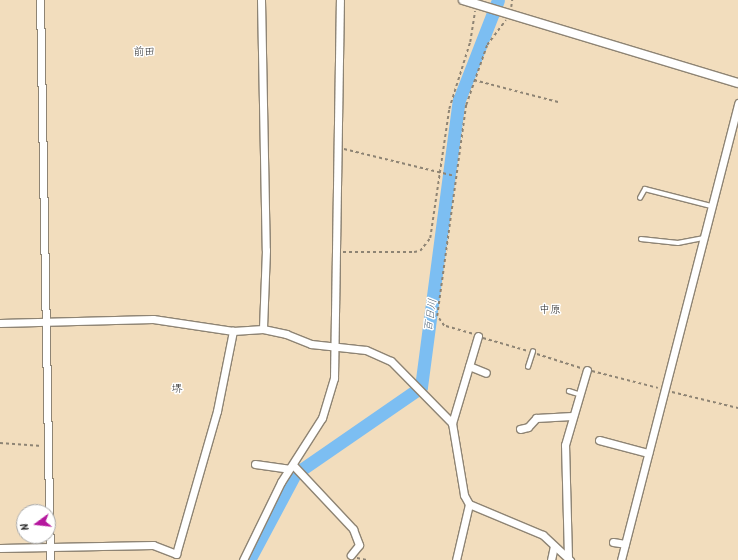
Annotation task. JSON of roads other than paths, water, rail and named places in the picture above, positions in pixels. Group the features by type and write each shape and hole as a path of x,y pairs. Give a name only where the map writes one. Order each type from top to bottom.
{"street":[{"path":"40,0 50,560"},
{"path":"261,0 266,250 263,329"},
{"path":"243,560 295,469 334,378 334,252 340,0"},
{"path":"463,0 738,83"},
{"path":"621,560 738,103"},
{"path":"0,323 153,319 232,331 263,329 334,348 350,348 378,354 391,360 452,423"},
{"path":"0,548 153,545 176,554 217,411 232,331"},
{"path":"456,560 469,504 458,473 452,423 478,336"},
{"path":"469,366 486,373"},
{"path":"569,559 565,445 578,394 587,370"},
{"path":"520,429 528,427 536,418 572,416"},
{"path":"599,440 648,453"},
{"path":"254,464 295,469 353,529 359,545 351,555"},
{"path":"469,504 531,529 569,559"},
{"path":"613,542 625,544"},
{"path":"551,560 554,546"}],"lane":[{"path":"640,198 644,189 711,206"},
{"path":"641,238 678,243 703,238"},
{"path":"528,367 533,352"},
{"path":"569,391 578,394"}],"waterway":[{"name":"百日川","path":"249,560 295,474 421,387 459,100 498,0"}],"district":[{"name":"前田","path":"144,52"},
{"name":"中原","path":"550,310"},
{"name":"堺","path":"177,389"}]}
